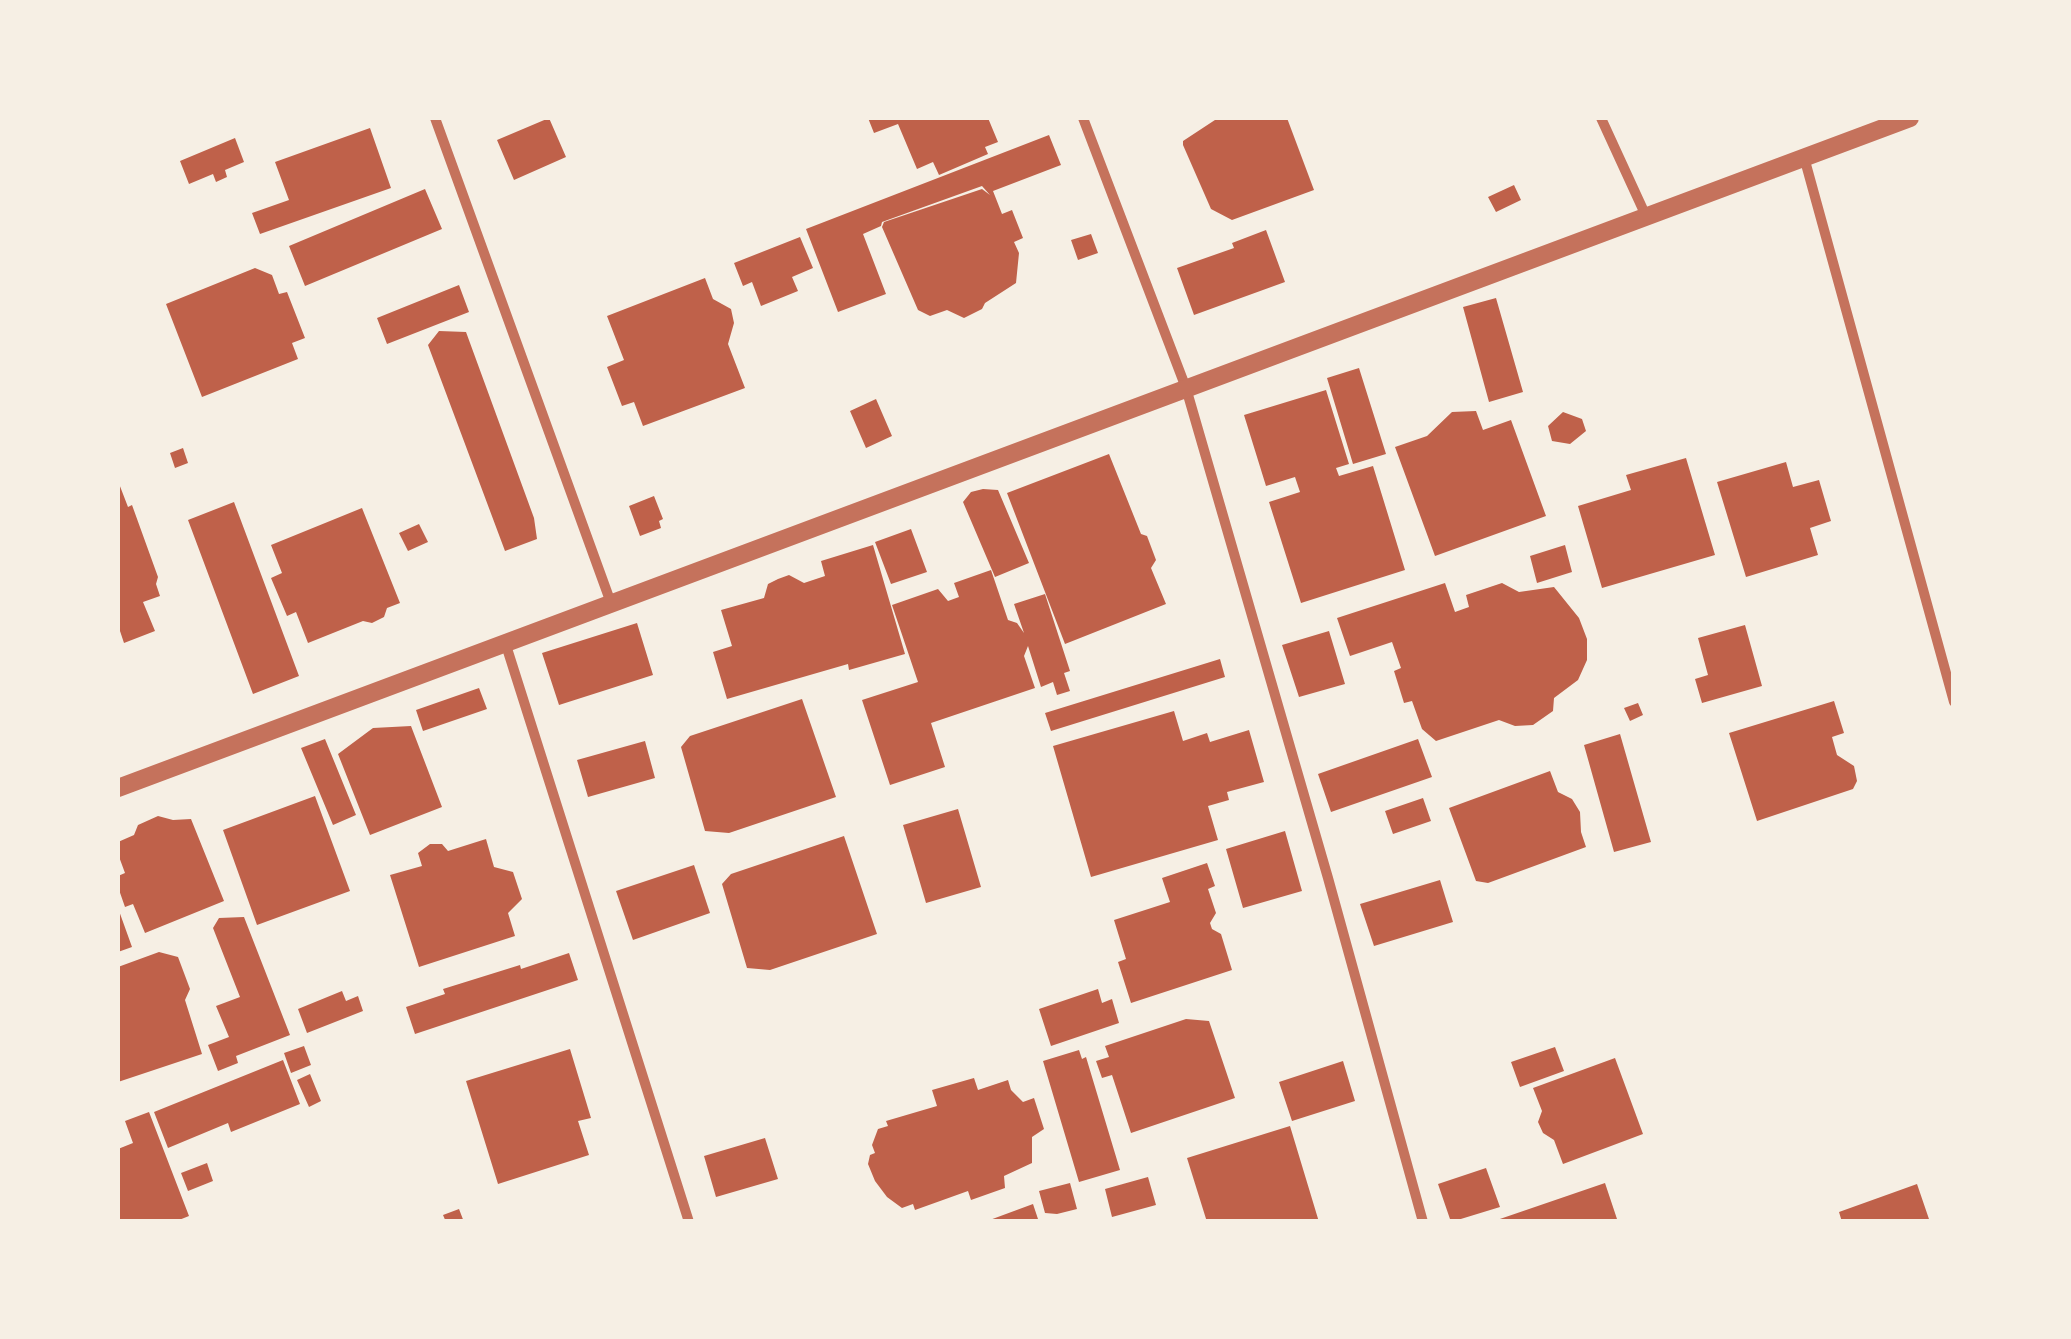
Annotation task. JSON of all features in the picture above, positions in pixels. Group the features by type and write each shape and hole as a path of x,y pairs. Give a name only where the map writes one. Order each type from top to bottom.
{"street":[{"path":"434,118 611,603"},
{"path":"1083,118 1186,388 1423,1222"},
{"path":"1602,118 1646,216"},
{"path":"118,788 1910,118"},
{"path":"1804,157 1954,702"},
{"path":"505,642 688,1222"}],"building":[{"path":"549,118 566,157 514,180 497,140"},
{"path":"868,118 988,118 998,142 985,147 988,154 939,175 933,162 917,169 898,124 874,133"},
{"path":"1218,118 1287,118 1314,190 1232,220 1211,209 1183,141"},
{"path":"370,128 391,188 260,234 252,213 289,200 275,162"},
{"path":"1049,135 1061,165 993,191 1002,214 1012,210 1023,238 1014,242 1019,253 1016,283 964,318 947,310 930,316 918,310 882,227 884,222 982,189 990,195 982,186 882,222 863,234 886,294 838,312 806,229"},
{"path":"235,138 244,162 225,170 227,177 216,182 213,174 189,184 180,161"},
{"path":"1514,185 1521,200 1496,212 1488,197"},
{"path":"425,189 442,229 305,286 289,246"},
{"path":"1266,230 1285,282 1194,315 1177,268 1234,248 1232,243"},
{"path":"1091,234 1098,253 1078,260 1071,240"},
{"path":"800,237 813,268 792,277 798,291 761,306 752,282 743,286 734,263"},
{"path":"255,268 272,275 279,294 287,292 305,338 292,343 298,359 202,397 166,304"},
{"path":"705,278 713,299 731,309 734,323 728,344 745,388 643,426 634,402 622,406 607,367 624,360 607,316"},
{"path":"459,285 469,312 387,344 377,318"},
{"path":"1496,298 1523,392 1489,402 1463,307"},
{"path":"439,331 466,332 534,518 537,539 505,551 428,345"},
{"path":"1359,368 1386,454 1353,464 1327,378"},
{"path":"1326,390 1349,464 1336,468 1339,476 1373,466 1405,570 1301,603 1269,502 1300,492 1295,477 1266,486 1244,415"},
{"path":"876,399 892,436 866,448 850,411"},
{"path":"1476,411 1483,430 1511,420 1546,516 1435,556 1395,447 1427,436 1452,412"},
{"path":"1563,412 1582,419 1586,431 1570,444 1552,441 1548,426"},
{"path":"183,448 188,463 175,468 170,453"},
{"path":"1109,454 1141,534 1147,536 1156,560 1151,568 1166,604 1065,644 1007,493"},
{"path":"1686,458 1715,555 1602,588 1578,506 1631,490 1626,475"},
{"path":"1786,462 1793,487 1819,480 1831,521 1810,528 1818,555 1746,577 1717,482"},
{"path":"118,481 128,507 132,505 158,577 160,596 143,602 155,631 124,643 118,625"},
{"path":"998,490 1029,563 995,577 963,502 971,492"},
{"path":"654,496 663,519 659,521 661,528 640,536 629,506"},
{"path":"234,502 299,676 253,694 188,520"},
{"path":"362,508 400,603 387,608 384,617 372,623 363,621 308,643 296,612 287,616 271,578 282,573 271,545"},
{"path":"419,524 428,542 408,551 399,533"},
{"path":"911,529 927,572 891,584 875,542"},
{"path":"873,545 905,654 849,670 848,664 727,699 713,652 732,646 721,610 764,598 768,584 789,575 804,583 825,576 821,561"},
{"path":"1565,545 1572,572 1537,583 1530,556"},
{"path":"991,570 1008,620 1017,623 1024,633 1014,604 1045,594 1070,671 1064,673 1070,691 1057,695 1053,682 1041,687 1028,646 1024,656 1035,688 931,723 945,767 890,785 862,700 918,682 892,605 938,589 948,601 959,597 954,583"},
{"path":"1445,583 1455,612 1469,607 1466,595 1502,583 1519,592 1554,587 1579,618 1587,639 1587,660 1578,680 1554,698 1553,711 1533,725 1515,726 1499,720 1436,741 1422,729 1412,701 1404,703 1394,671 1401,668 1392,642 1350,656 1337,618"},
{"path":"637,623 653,675 559,705 542,653"},
{"path":"1745,625 1762,686 1702,703 1695,679 1708,675 1698,638"},
{"path":"1329,631 1345,684 1299,697 1282,645"},
{"path":"1220,659 1225,677 1051,731 1045,713"},
{"path":"479,688 487,709 423,731 416,710"},
{"path":"802,699 836,797 729,833 705,831 681,747 690,736"},
{"path":"1834,701 1844,733 1832,737 1837,755 1854,766 1857,781 1853,789 1757,821 1729,733"},
{"path":"1638,703 1643,715 1630,721 1624,708"},
{"path":"1174,711 1183,741 1207,733 1210,742 1249,730 1264,782 1227,792 1229,800 1208,806 1218,840 1091,877 1053,746"},
{"path":"411,726 442,807 370,835 338,754 373,728"},
{"path":"1620,734 1651,842 1614,852 1584,745"},
{"path":"325,739 356,815 333,825 301,748"},
{"path":"1418,739 1432,777 1331,812 1318,774"},
{"path":"645,741 655,778 588,797 577,760"},
{"path":"1550,771 1558,792 1572,799 1580,812 1586,847 1488,883 1476,881 1449,808"},
{"path":"315,796 350,891 257,925 223,830"},
{"path":"1423,798 1431,821 1393,834 1385,811"},
{"path":"958,809 981,887 926,903 903,825"},
{"path":"158,816 191,819 224,901 145,933 133,904 125,907 118,887 118,876 125,873 118,842 134,835 138,825"},
{"path":"1285,831 1302,891 1243,908 1226,849"},
{"path":"844,836 877,934 770,970 747,968 722,884 731,874"},
{"path":"486,839 494,867 513,872 522,899 508,913 515,936 419,967 390,875 422,866 418,853 430,844 442,844 448,851"},
{"path":"1207,863 1215,886 1208,889 1216,913 1210,923 1221,934 1232,970 1131,1003 1118,962 1126,959 1114,920 1170,902 1162,878"},
{"path":"694,865 710,913 633,940 616,891"},
{"path":"1440,880 1453,922 1374,946 1360,904"},
{"path":"118,908 132,947 118,952"},
{"path":"244,917 290,1035 236,1056 238,1063 218,1071 208,1045 229,1037 216,1006 240,997 213,928 219,918"},
{"path":"159,952 178,957 190,989 185,1000 202,1054 118,1082 118,967"},
{"path":"569,953 578,980 415,1034 406,1007 445,994 443,989"},
{"path":"1098,989 1102,1003 1112,999 1119,1023 1051,1046 1039,1009"},
{"path":"342,991 346,1001 358,996 363,1011 307,1033 298,1009"},
{"path":"1186,1019 1209,1021 1235,1098 1131,1133 1112,1075 1102,1078 1096,1061 1109,1057 1105,1046"},
{"path":"304,1046 311,1065 291,1073 284,1053"},
{"path":"1555,1047 1564,1071 1520,1087 1511,1062"},
{"path":"570,1049 591,1118 578,1121 589,1155 498,1184 466,1081"},
{"path":"1079,1050 1082,1059 1086,1057 1120,1170 1079,1182 1043,1061"},
{"path":"1615,1058 1643,1134 1563,1164 1554,1140 1543,1133 1538,1122 1542,1111 1533,1088"},
{"path":"283,1060 300,1104 231,1132 228,1123 168,1148 154,1112"},
{"path":"1343,1061 1355,1101 1292,1121 1279,1082"},
{"path":"310,1074 321,1101 309,1107 297,1080"},
{"path":"974,1078 978,1090 1008,1080 1011,1090 1023,1102 1034,1098 1044,1129 1032,1137 1032,1163 1004,1176 1005,1188 971,1200 968,1191 915,1210 913,1204 902,1208 887,1197 868,1164 870,1155 875,1153 872,1145 878,1129 888,1126 886,1121 937,1106 932,1090"},
{"path":"149,1112 189,1216 174,1222 118,1222 118,1149 133,1143 125,1121"},
{"path":"1290,1126 1319,1222 1207,1222 1187,1158"},
{"path":"765,1138 778,1179 716,1197 704,1156"},
{"path":"207,1163 213,1181 188,1191 181,1173"},
{"path":"1486,1168 1500,1207 1451,1222 1438,1184"},
{"path":"1148,1177 1156,1205 1112,1217 1105,1189"},
{"path":"1070,1183 1077,1209 1045,1213 1039,1191"},
{"path":"1605,1183 1618,1222 1494,1221"},
{"path":"1917,1184 1930,1222 1842,1222 1839,1212"},
{"path":"1033,1204 1039,1222 987,1222 987,1221"},
{"path":"459,1209 464,1222 446,1222 443,1215"}]}
